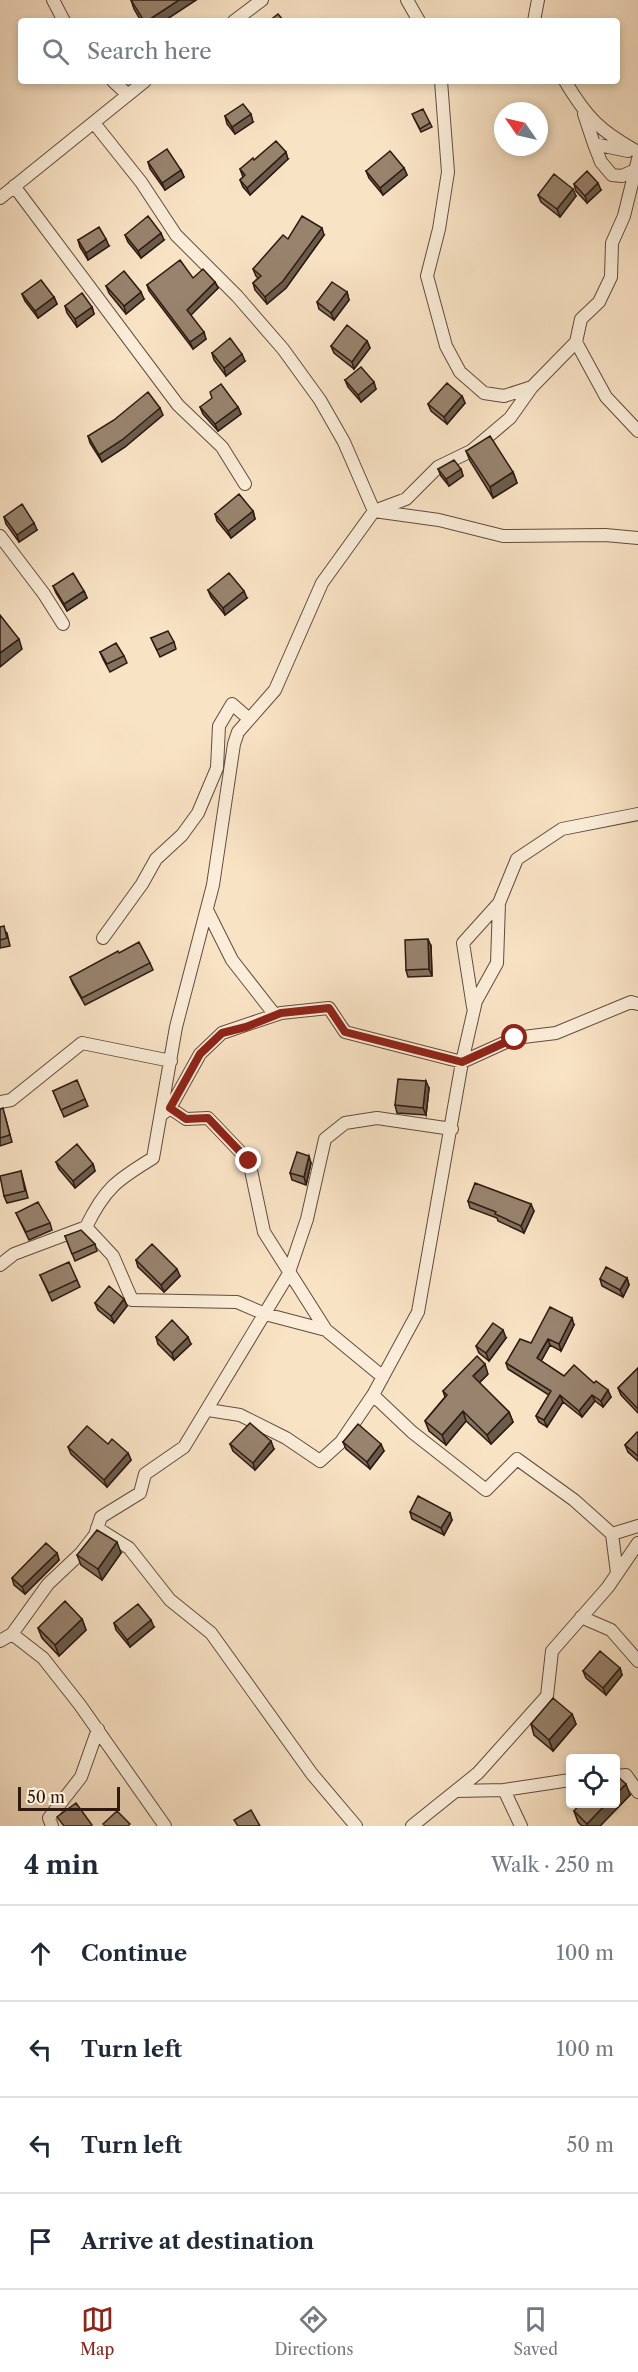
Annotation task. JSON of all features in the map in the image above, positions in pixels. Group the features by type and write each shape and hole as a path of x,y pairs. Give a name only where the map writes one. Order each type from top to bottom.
{"street":[{"path":"54,0 63,18"},
{"path":"238,18 262,0"},
{"path":"407,0 416,18"},
{"path":"535,18 538,0"},
{"path":"116,84 127,94"},
{"path":"0,198 141,84"},
{"path":"441,84 448,172 439,229 427,276 446,346 460,372 484,393 504,396 532,387"},
{"path":"567,84 584,113 601,162 612,175 622,176 637,164"},
{"path":"584,113 610,137 638,152"},
{"path":"94,123 141,182 176,235 237,296 283,349 314,391 344,442 374,511"},
{"path":"594,144 638,152"},
{"path":"0,1265 14,1254 86,1227 99,1200 118,1179 153,1158 166,1112 176,1027 213,885 234,744 238,732 275,690 322,583 374,511 406,498 438,467 471,451 510,418 532,387 576,342 581,320 599,302 611,278 612,243 624,216 637,164"},
{"path":"15,186 178,405 222,447 245,484"},
{"path":"576,342 606,397 638,431"},
{"path":"374,511 440,520 503,536 604,535 638,538"},
{"path":"0,537 44,594 63,624"},
{"path":"104,938 142,884 156,859 182,835 198,813 217,768 219,726 232,704 248,718"},
{"path":"474,1011 463,943 499,903 517,859 562,829 638,814"},
{"path":"208,1410 240,1415 286,1438 320,1461 341,1442 373,1395 418,1312 462,1062 476,1001 497,963 499,903"},
{"path":"207,910 232,960 275,1015"},
{"path":"166,1112 200,1054 222,1033 275,1015 329,1008 345,1032 462,1062 515,1038 556,1033 631,1002 638,1004"},
{"path":"0,1102 11,1100 82,1043 171,1061"},
{"path":"166,1112 186,1119 208,1118 249,1161 264,1232 326,1330 383,1377"},
{"path":"0,1641 12,1634 48,1584 81,1553 98,1528 101,1517 140,1493 146,1474 184,1447 208,1410 289,1271 307,1219 325,1139 345,1123 377,1118 452,1129"},
{"path":"86,1227 113,1256 132,1300 237,1302 265,1314 326,1330"},
{"path":"373,1395 412,1432 486,1490 517,1459 574,1500 612,1534 617,1573"},
{"path":"612,1534 638,1526"},
{"path":"98,1528 129,1548 170,1600 211,1633 312,1774 356,1826"},
{"path":"412,1826 478,1773 547,1696 552,1651 617,1573 638,1543"},
{"path":"581,1617 611,1630 638,1661"},
{"path":"12,1634 43,1658 98,1729 165,1826"},
{"path":"52,1826 49,1818 81,1777 98,1729"},
{"path":"620,1776 626,1775 638,1792"},
{"path":"456,1791 504,1790 566,1781"},
{"path":"504,1790 521,1826"}],"building":[{"path":"131,0 179,0 152,18 142,18"},
{"path":"243,104 251,114 232,127 225,116"},
{"path":"423,109 430,123 420,129 412,114"},
{"path":"276,141 286,152 247,188 240,180 245,175 240,169"},
{"path":"167,149 181,170 162,183 148,162"},
{"path":"390,151 404,168 380,188 366,171"},
{"path":"587,171 598,183 585,196 574,184"},
{"path":"554,174 573,189 557,209 538,195"},
{"path":"148,216 161,233 138,251 125,235"},
{"path":"302,216 322,228 283,281 265,297 253,283 261,276 253,269 283,235 288,239"},
{"path":"99,227 106,239 86,253 78,240"},
{"path":"180,260 193,278 203,269 215,282 187,310 204,332 190,342 147,285"},
{"path":"124,271 141,292 124,306 106,286"},
{"path":"41,280 54,297 35,311 22,294"},
{"path":"332,282 347,292 331,313 317,302"},
{"path":"82,293 92,307 75,319 65,306"},
{"path":"347,325 367,341 352,362 331,346"},
{"path":"230,338 242,354 224,368 212,353"},
{"path":"361,367 374,382 358,395 345,380"},
{"path":"447,383 462,396 444,417 428,404"},
{"path":"221,384 238,407 215,424 200,407 212,398 210,392"},
{"path":"148,392 160,408 122,440 99,455 88,436 114,420"},
{"path":"490,436 513,472 490,487 466,451"},
{"path":"454,460 461,469 446,479 438,469"},
{"path":"239,494 253,511 228,531 215,514"},
{"path":"22,504 34,523 17,535 4,517"},
{"path":"73,573 84,591 64,604 53,586"},
{"path":"229,573 244,591 223,608 208,590"},
{"path":"0,615 19,639 0,653"},
{"path":"168,631 174,642 157,650 151,638"},
{"path":"116,643 124,656 107,664 100,652"},
{"path":"4,926 7,938 0,940 0,927"},
{"path":"428,939 429,969 406,970 405,940"},
{"path":"139,942 150,963 82,998 70,977"},
{"path":"398,1079 426,1081 423,1108 395,1105"},
{"path":"77,1080 85,1099 61,1110 53,1091"},
{"path":"3,1108 10,1135 0,1138 0,1109"},
{"path":"77,1144 93,1164 73,1181 56,1162"},
{"path":"297,1152 309,1156 304,1177 290,1173"},
{"path":"21,1171 25,1191 4,1196 0,1176"},
{"path":"475,1183 531,1204 521,1226 495,1214 496,1212 468,1201"},
{"path":"38,1202 50,1223 26,1232 16,1213"},
{"path":"81,1230 95,1244 72,1254 65,1236"},
{"path":"152,1244 177,1269 161,1285 136,1260"},
{"path":"69,1262 77,1280 49,1293 40,1275"},
{"path":"606,1267 627,1278 620,1290 600,1279"},
{"path":"109,1286 124,1299 111,1316 95,1303"},
{"path":"550,1307 572,1318 559,1344 548,1339 537,1358 564,1376 574,1365 594,1383 596,1381 608,1390 601,1401 592,1395 579,1411 560,1395 544,1420 536,1416 551,1391 506,1363 520,1339 531,1343"},
{"path":"172,1320 188,1337 172,1353 156,1337"},
{"path":"493,1323 503,1330 486,1353 476,1346"},
{"path":"477,1356 485,1364 473,1376 509,1412 487,1435 463,1411 442,1435 425,1421 447,1395 443,1391"},
{"path":"638,1368 638,1409 618,1388"},
{"path":"250,1423 271,1441 253,1463 230,1444"},
{"path":"358,1424 381,1444 367,1462 343,1442"},
{"path":"87,1426 108,1444 112,1439 128,1453 104,1480 68,1447"},
{"path":"638,1433 638,1456 625,1445"},
{"path":"418,1496 450,1513 441,1528 410,1512"},
{"path":"97,1530 117,1542 98,1569 77,1555"},
{"path":"46,1543 57,1553 22,1587 12,1578"},
{"path":"65,1601 82,1619 55,1645 38,1628"},
{"path":"138,1604 151,1620 127,1640 114,1623"},
{"path":"600,1651 620,1668 603,1688 583,1671"},
{"path":"553,1698 572,1714 549,1740 531,1724"},
{"path":"620,1779 626,1784 620,1790"},
{"path":"76,1803 91,1826 64,1826 57,1817"},
{"path":"577,1808 602,1808 587,1824 574,1811"},
{"path":"251,1810 260,1826 238,1826 234,1820"},
{"path":"117,1811 130,1824 128,1826 105,1826 103,1824"}],"route":[{"path":"249,1161 208,1118 186,1119 170,1108 200,1054 222,1033 246,1027 281,1013 329,1008 345,1032 462,1062 515,1038"}]}
